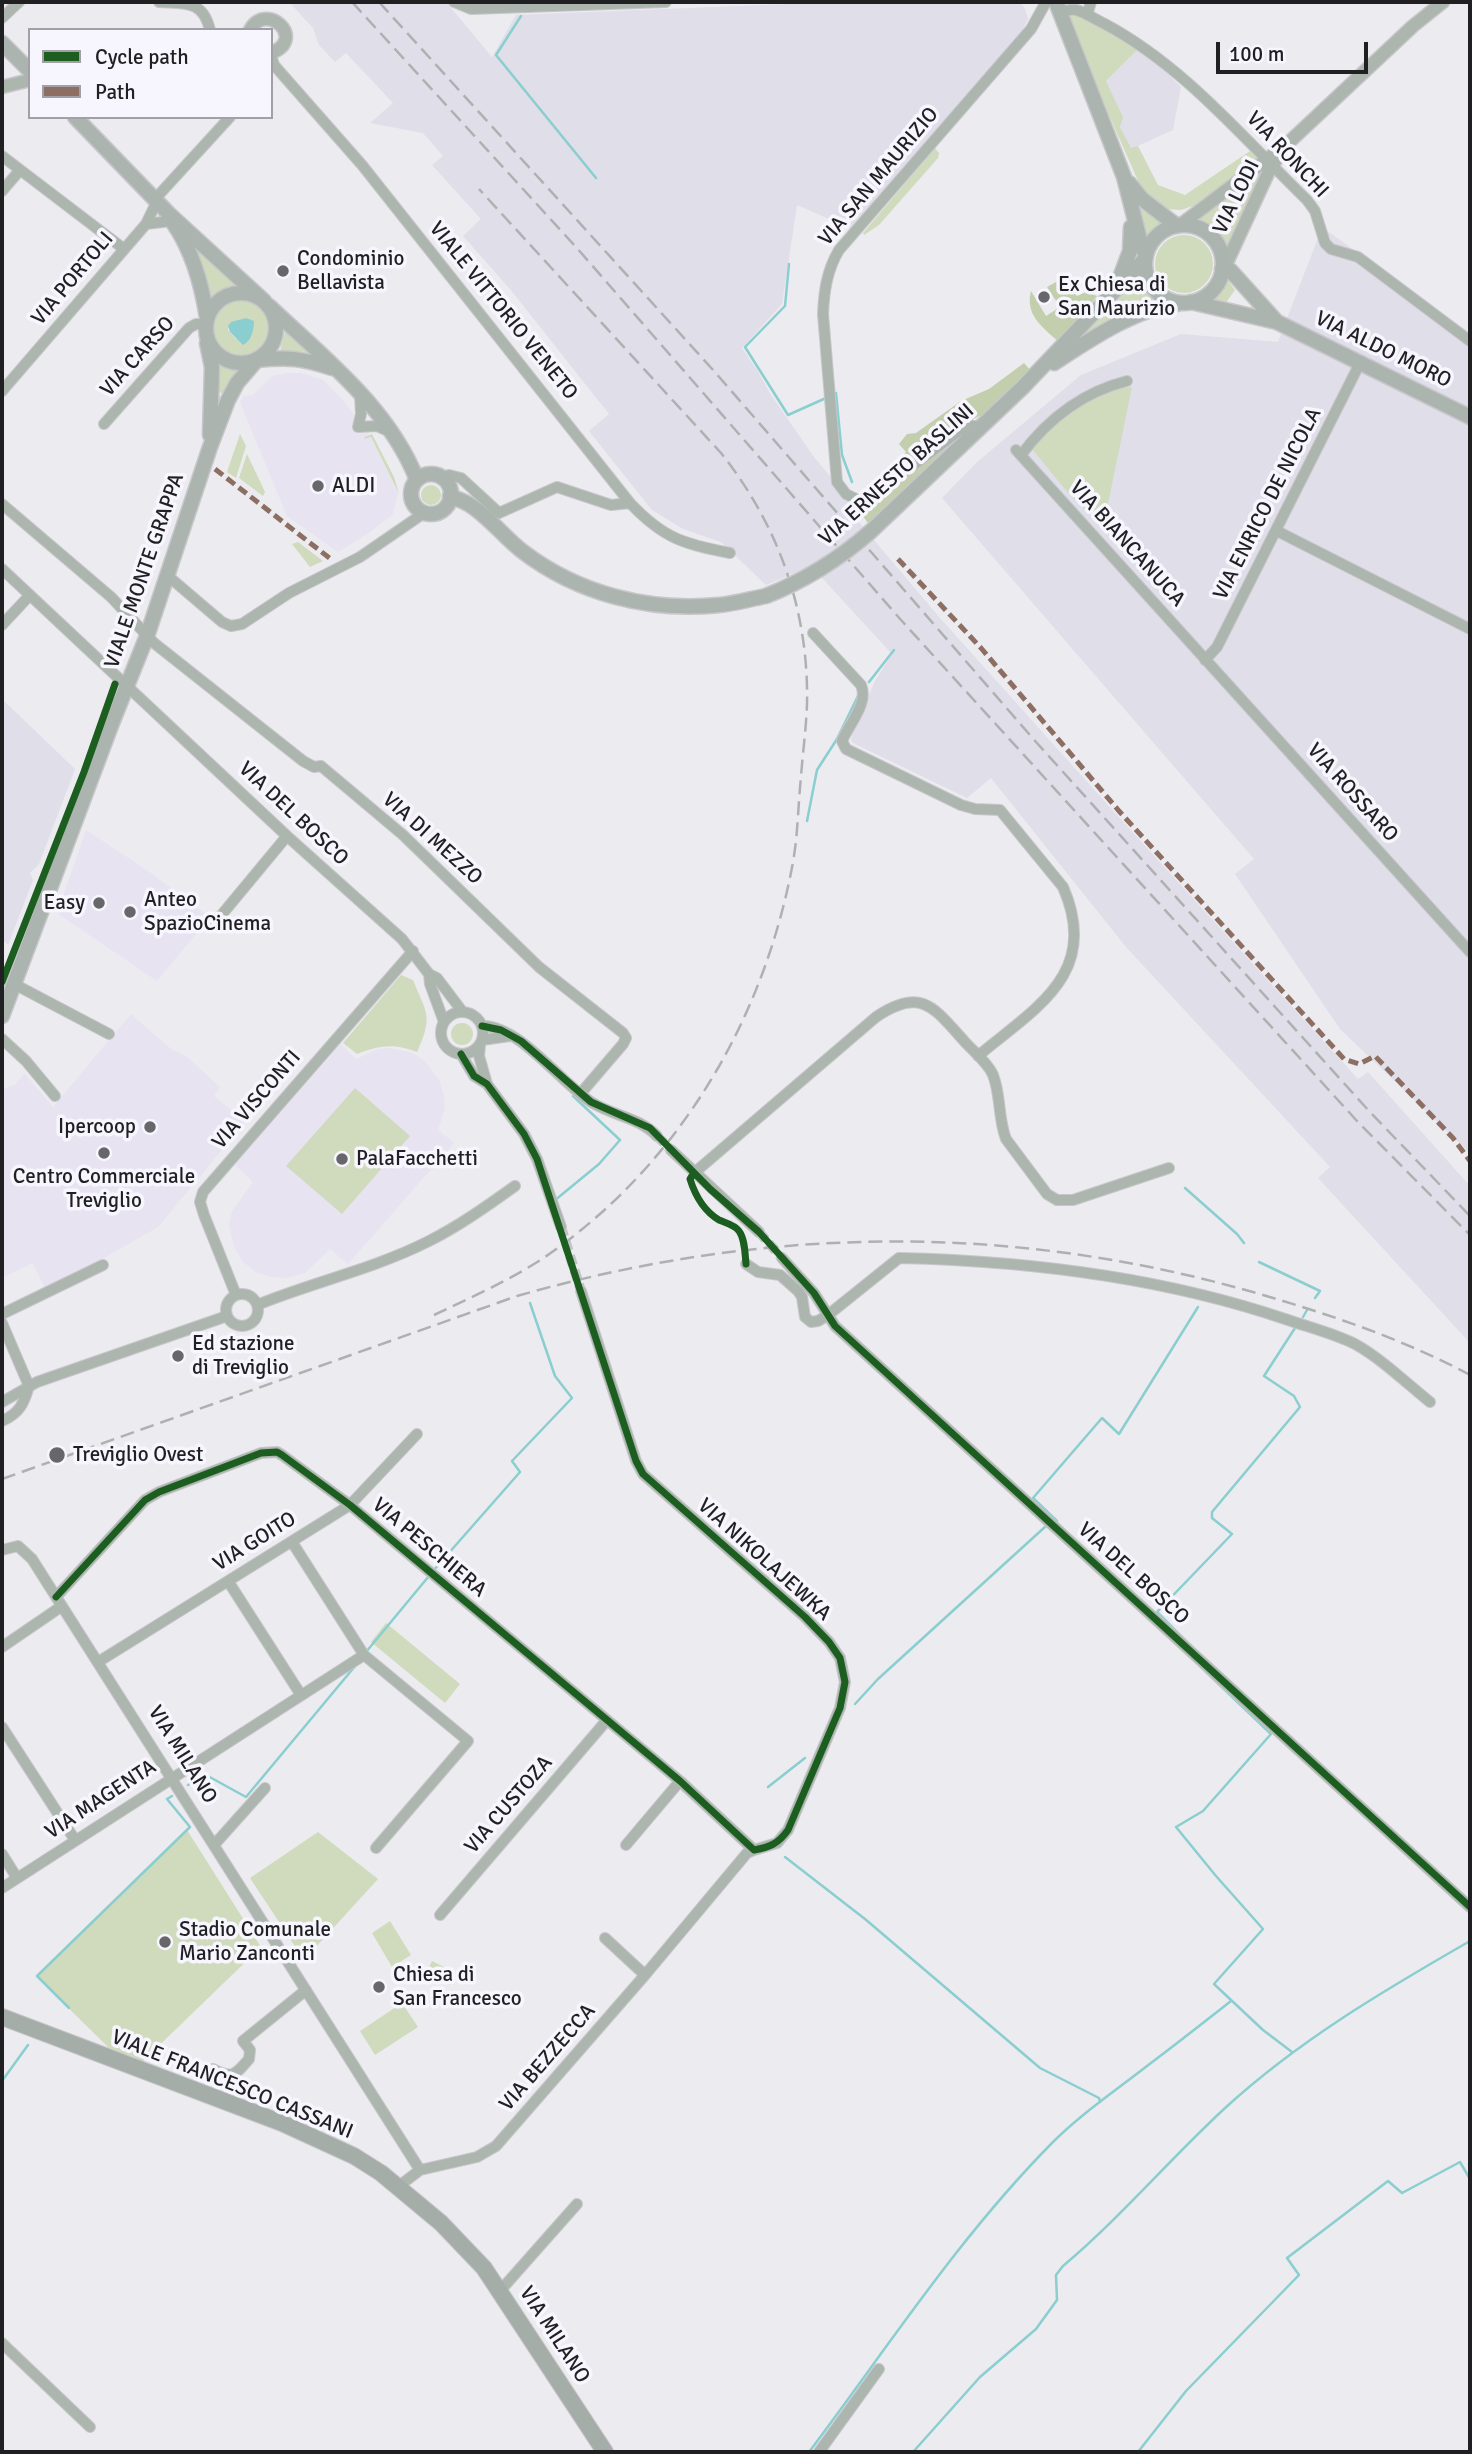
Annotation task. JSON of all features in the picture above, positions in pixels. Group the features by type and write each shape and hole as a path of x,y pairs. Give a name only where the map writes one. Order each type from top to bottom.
{"main road":[{"path":"1058,7 1124,177 1145,258 1147,279 1154,290 1165,298 1187,303 1202,298 1212,291 1219,281 1222,266 1220,252 1211,237 1196,228 1178,226 1168,229 1153,240 1145,258"},
{"path":"2,43 28,69"},
{"name":"VIALE MONTE GRAPPA","path":"77,119 170,217 192,261 202,288 212,367 209,447"},
{"path":"1124,177 1142,199 1178,226"},
{"path":"1114,289 1127,265 1130,251 1130,198"},
{"name":"VIALE MONTE GRAPPA","path":"170,217 266,304"},
{"name":"VIA ERNESTO BASLINI","path":"447,502 470,505 539,562 596,592 626,601 667,607 721,605 766,596 806,579 870,532 1038,373 1145,258"},
{"name":"VIA ALDO MORO","path":"1222,266 1230,270 1277,322"},
{"path":"337,369 303,358 286,357 235,364 224,360 216,354 206,326 212,308 220,299 242,293 254,295 266,304 337,369 395,434 407,454 417,480"},
{"name":"VIA ERNESTO BASLINI","path":"1038,373 1124,322 1165,305 1187,303"},
{"name":"VIA ALDO MORO","path":"1187,303 1277,322 1361,361 1470,417"},
{"path":"257,361 266,354 276,336 276,326 266,304"},
{"name":"VIALE MONTE GRAPPA","path":"2,1016 147,636 209,447 237,383 257,361"},
{"path":"407,454 448,485 447,502 435,514 424,513 412,501 411,490 417,480"},
{"path":"417,480 438,477"},
{"name":"VIALE FRANCESCO CASSANI","path":"2,2017 282,2123 354,2156 399,2186 462,2244"},
{"name":"VIA MILANO","path":"462,2244 500,2291 604,2452"}],"street":[{"path":"2,18 19,2"},
{"path":"159,2 191,4 201,9 208,19 210,28"},
{"path":"454,2 464,8 509,8 666,2"},
{"name":"VIA SAN MAURIZIO","path":"982,427 967,425 870,498 860,501 846,494 837,482 823,314 824,292 832,261 839,250 1031,29 1046,2"},
{"path":"1087,15 1091,2"},
{"name":"VIA LODI","path":"1178,226 1269,163 1413,26 1443,2"},
{"name":"VIA RONCHI","path":"1058,7 1075,10 1121,33 1177,73 1222,114 1315,211 1325,243 1331,249 1358,257 1470,341"},
{"path":"250,27 262,17 271,17 284,25 284,43 273,60"},
{"name":"VIALE VITTORIO VENETO","path":"273,62 362,165 630,503 661,532 678,541 730,553"},
{"path":"2,86 28,80"},
{"name":"VIA PORTOLI","path":"2,391 146,224 156,200 228,119"},
{"path":"2,156 124,249"},
{"name":"VIA LODI","path":"1222,266 1228,260 1269,163"},
{"path":"2,191 20,170"},
{"path":"146,224 170,217"},
{"name":"VIA CARSO","path":"104,424 189,328 196,324 206,326"},
{"name":"VIA ENRICO DE NICOLA","path":"1205,660 1217,647 1361,361"},
{"name":"VIA BIANCANUCA","path":"1127,381 1090,394 1072,405 1018,452 1205,660"},
{"path":"360,394 358,426 377,426 395,434"},
{"path":"438,477 450,475 461,478 499,513 557,487 611,505 630,503"},
{"name":"VIA DI MEZZO","path":"2,504 111,597 147,636 303,761 321,766 403,835 539,967 623,1033 626,1038 623,1044 580,1093"},
{"path":"168,576 222,622 231,626 242,624 289,593 360,557 424,513"},
{"path":"1277,531 1470,629"},
{"name":"VIA DEL BOSCO","path":"2,569 286,836 413,951 429,974 443,1022"},
{"path":"2,625 30,595"},
{"path":"813,633 861,685 863,691 863,699 842,741 846,749 961,805 975,809 1000,810 1063,887 1068,899 1074,924 1073,941 1069,964 1061,982 1046,999 978,1056"},
{"name":"VIA ROSSARO","path":"1205,660 1470,952"},
{"path":"214,924 286,836"},
{"name":"VIA VISCONTI","path":"236,1295 204,1214 201,1202 203,1192 413,951"},
{"name":"VIA DEL BOSCO","path":"429,974 438,978 463,1012"},
{"path":"14,984 109,1034"},
{"path":"694,1173 876,1017 892,1006 909,1002 932,1008 992,1072 1006,1139 1051,1197 1064,1201 1073,1200 1169,1168"},
{"path":"487,1084 480,1056 481,1042 482,1026 475,1016 463,1012 451,1014 443,1022 443,1043 451,1051 461,1054 472,1052 481,1042 510,1036"},
{"path":"482,1026 494,1027 521,1041 591,1102 641,1123 657,1136"},
{"path":"2,1039 26,1061 55,1096"},
{"path":"461,1054 474,1076 487,1084 524,1134 537,1159 561,1227"},
{"path":"671,1150 759,1232"},
{"path":"257,1305 428,1242 474,1215 514,1186"},
{"name":"VIA DEL BOSCO","path":"782,1258 814,1293 835,1326 1470,1907"},
{"path":"746,1264 758,1272 780,1275 798,1291 802,1297 803,1313 808,1320 815,1322 828,1315 899,1258 976,1261 1105,1275 1191,1292 1249,1307 1334,1335 1371,1355 1430,1402"},
{"path":"2,1314 103,1265"},
{"name":"VIA NIKOLAJEWKA","path":"581,1291 636,1461 643,1474 805,1616 830,1642 840,1658 845,1682 840,1708 788,1830 777,1843 747,1853 645,1975"},
{"path":"236,1295 248,1295 257,1305 257,1316 246,1325 235,1324 227,1316 227,1304 236,1295"},
{"path":"5,1400 29,1385 227,1316"},
{"path":"2,1323 29,1385 23,1406 2,1421"},
{"path":"5,1400 15,1401 18,1406 16,1413"},
{"name":"VIA GOITO","path":"98,1662 350,1505 417,1434"},
{"name":"VIA PESCHIERA","path":"2,1647 59,1602 145,1500 159,1492 261,1453 282,1455 350,1505 680,1781 757,1850"},
{"path":"292,1542 363,1655 468,1741 376,1848"},
{"name":"VIA MILANO","path":"2,1550 18,1546 32,1559 420,2170"},
{"path":"228,1581 301,1695"},
{"name":"VIA MAGENTA","path":"2,1888 363,1655"},
{"name":"VIA CUSTOZA","path":"440,1915 607,1720"},
{"path":"2,1727 75,1840"},
{"path":"626,1845 680,1781"},
{"path":"214,1845 265,1788"},
{"path":"2,1854 17,1878"},
{"path":"605,1938 645,1975"},
{"name":"VIA BEZZECCA","path":"420,2170 477,2157 496,2146 645,1975"},
{"path":"213,2069 226,2076 235,2074 249,2060 250,2050 243,2041 306,1990"},
{"path":"399,2186 420,2170"},
{"path":"500,2291 578,2204"},
{"path":"2,2343 90,2427"},
{"path":"819,2452 879,2369"}],"shaded area":[{"path":"289,2 446,2 492,57 516,15 838,2 1020,2 1028,19 1021,33 850,228 797,205 782,304 742,348 814,457 862,515 857,520 940,618 1358,1079 1368,1072 1470,1186 1470,1343 1318,1178 1330,1167 1126,947 991,778 967,798 853,743 852,733 875,681 892,654 811,566 766,585 721,542 683,529 652,510 589,431 609,414 510,289 463,236 481,219 432,165 443,156 423,133 370,123 393,103 346,53 335,62 319,45 313,28"},
{"path":"1137,50 1161,67 1181,87 1173,130 1131,149 1120,127 1106,81"},
{"path":"1329,232 1470,334 1470,1153 1340,1029 1235,874 1254,859 942,498 976,463 1081,375 1181,334 1278,342 1318,238"},
{"path":"301,373 323,380 342,399 371,437 398,494 393,514 338,552 287,516 240,402 244,396 253,395 272,376"},
{"path":"2,699 75,769 39,864 30,873 33,880 8,945 2,939"},
{"path":"86,830 210,917 157,981 57,913"},
{"path":"131,1014 171,1049 186,1056 220,1087 214,1096 245,1122 158,1227 46,1291 33,1263 2,1278 2,1090 16,1084 24,1073 53,1107"},
{"path":"341,1044 356,1059 378,1049 390,1048 412,1053 424,1060 440,1082 444,1097 445,1108 438,1130 454,1143 348,1264 330,1249 305,1273 287,1278 270,1277 256,1272 243,1262 235,1249 229,1226 232,1211 253,1182 235,1165"}],"green space":[{"path":"1074,13 1118,36 1137,50 1106,81 1123,117 1120,127 1131,148 1138,146 1158,185 1185,195 1250,151 1258,159 1193,206 1181,210 1166,209 1152,199 1139,183 1067,20 1070,14"},
{"path":"935,148 939,153 938,158 879,225 864,235 863,233"},
{"path":"1263,167 1225,250 1213,233 1194,221 1235,192"},
{"path":"1137,206 1163,225 1144,243"},
{"path":"1178,235 1190,235 1205,243 1213,258 1213,270 1205,285 1190,293 1178,293 1163,285 1155,270 1155,258 1163,243"},
{"path":"190,236 239,287 223,291 211,302"},
{"path":"1140,272 1144,284 1156,299 1106,322 1070,347"},
{"path":"1226,278 1235,290 1225,304 1211,300"},
{"path":"1056,282 1064,283 1077,296 1086,292 1097,296 1059,342 1036,320 1030,307 1031,291 1046,316 1060,307 1047,287"},
{"path":"236,299 249,301 259,306 266,314 270,335 267,345 260,353 248,358 235,358 224,354 217,346 212,336 212,325 215,314 223,305","holes":["246,318 252,328 251,336 236,339 228,330 230,323"]},
{"path":"286,328 309,352 280,351"},
{"path":"219,363 239,370 223,394 217,391"},
{"path":"1024,363 1031,371 984,414 955,430 942,455 868,523 862,515 873,502 910,474 909,465 902,456 906,452 899,444 907,434 916,433 961,401 989,389"},
{"path":"1132,387 1104,523 1076,501 1033,450 1050,427 1075,408 1104,394"},
{"path":"240,434 246,446 236,478 227,472"},
{"path":"372,434 394,477 399,494 371,437 364,439"},
{"path":"247,454 265,492 263,496 239,478"},
{"path":"431,485 438,488 441,495 438,502 431,505 424,502 421,495 424,488"},
{"path":"298,542 323,561 310,567 292,544"},
{"path":"401,975 413,980 426,1014 427,1022 417,1052 387,1046 357,1054 343,1043"},
{"path":"462,1023 470,1026 473,1034 470,1042 462,1045 454,1042 451,1034 454,1026"},
{"name":"PalaFacchetti","path":"355,1088 410,1136 342,1214 286,1166"},
{"path":"386,1623 460,1684 445,1703 371,1642"},
{"name":"Stadio Comunale Mario Zanconti","path":"187,1830 261,1947 143,2061 110,2049 36,1976"},
{"path":"318,1832 378,1879 304,1960 250,1878"},
{"path":"390,1921 411,1955 392,1967 372,1933"},
{"path":"432,1961 456,1973 451,1985 426,1973"},
{"path":"402,2003 418,2027 375,2055 360,2031"}],"water":[{"path":"246,318 254,321 254,327 243,345 230,332 228,326 231,322"}],"waterway":[{"path":"521,16 496,55 596,178"},
{"path":"789,264 785,306 745,347 788,415 826,398"},
{"path":"836,393 842,455 852,482"},
{"path":"869,682 894,650"},
{"path":"807,821 817,770 837,739 858,696"},
{"path":"554,1201 599,1164 620,1140 573,1096"},
{"path":"1185,1188 1244,1243"},
{"path":"1259,1262 1320,1291 1315,1298"},
{"path":"433,1571 520,1472 512,1461 572,1398 555,1376 530,1303"},
{"path":"1057,1521 1033,1498 1102,1418 1119,1434 1198,1307"},
{"path":"1303,1317 1307,1310"},
{"path":"1187,1642 1157,1612 1232,1534 1212,1518 1212,1512 1300,1407 1294,1396 1264,1376 1295,1328"},
{"path":"855,1704 878,1679 1046,1526"},
{"path":"366,1652 429,1576"},
{"path":"188,1785 206,1775 246,1797 356,1665"},
{"path":"1206,1672 1271,1734 1203,1811 1176,1827 1263,1929 1214,1984 1263,2030 1292,2052"},
{"path":"768,1787 805,1758"},
{"path":"69,2008 37,1976 190,1827 167,1799 172,1796"},
{"path":"785,1857 865,1919 1040,2068 1099,2098 1100,2102"},
{"path":"913,2452 980,2377 1036,2329 1057,2300 1056,2275 1063,2266 1224,2109 1311,2039 1373,1998 1470,1941"},
{"path":"809,2452 925,2293 1018,2179 1075,2122 1231,2001"},
{"path":"2,2081 28,2045"},
{"path":"1138,2452 1186,2391 1299,2275 1287,2258 1388,2181 1402,2193 1460,2162 1470,2179"}],"tunnel":[{"path":"657,1136 671,1150"},
{"path":"561,1227 581,1291"},
{"path":"759,1232 782,1258"}],"railway":[{"path":"352,2 576,247 901,620 1357,1121 1470,1235"},
{"path":"379,2 714,371 1036,742 1369,1111 1470,1216"},
{"path":"434,1315 529,1267 590,1222 634,1181 673,1135 707,1086 736,1033 761,978 779,921 795,851 807,710 805,655 793,593 783,563 757,506 721,453 479,189"},
{"path":"2,1479 517,1296 610,1273 704,1256 797,1245 890,1242 983,1245 1076,1254 1170,1271 1263,1295 1343,1320 1395,1340 1470,1375"}],"marked path":[{"path":"215,469 332,560"},
{"path":"898,559 981,648 1119,811 1344,1059 1359,1064 1375,1056 1453,1138 1470,1161"}],"cycle path":[{"path":"2,982 84,772 115,684"},
{"path":"482,1026 501,1030 521,1041 591,1102 650,1128 710,1189 759,1232 814,1293 835,1326 1470,1907"},
{"path":"56,1597 145,1500 159,1492 261,1453 277,1452 350,1505 680,1781 754,1850 773,1844 788,1830 840,1708 845,1682 840,1658 805,1617 643,1474 636,1461 537,1159 524,1134 487,1084 474,1076 461,1054"},
{"path":"694,1173 690,1179 697,1197 714,1216 735,1227 741,1234 746,1264"}],"place":[{"name":"Condominio Bellavista","path":"283,271"},
{"name":"Ex Chiesa di San Maurizio","path":"1044,297"},
{"name":"ALDI","path":"318,486"},
{"name":"Easy","path":"99,903"},
{"name":"Anteo SpazioCinema","path":"130,912"},
{"name":"Ipercoop","path":"150,1127"},
{"name":"Centro Commerciale Treviglio","path":"104,1153"},
{"name":"PalaFacchetti","path":"342,1159"},
{"name":"Ed stazione di Treviglio","path":"178,1356"},
{"name":"Treviglio Ovest","path":"57,1455"},
{"name":"Stadio Comunale Mario Zanconti","path":"165,1942"},
{"name":"Chiesa di San Francesco","path":"379,1987"}]}
